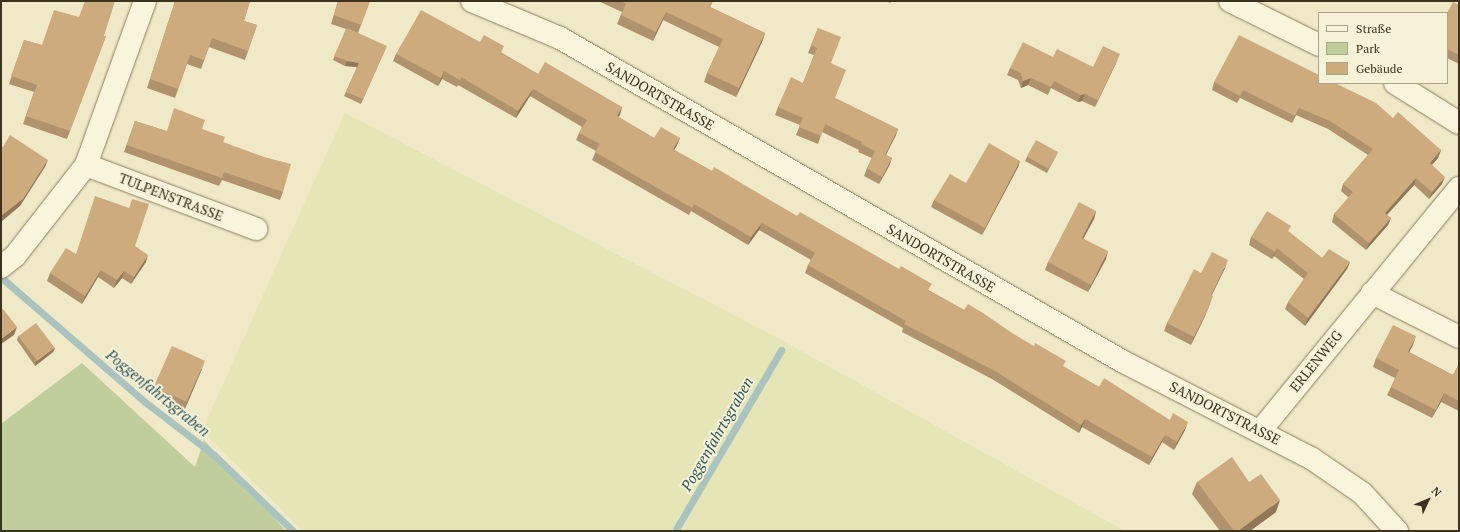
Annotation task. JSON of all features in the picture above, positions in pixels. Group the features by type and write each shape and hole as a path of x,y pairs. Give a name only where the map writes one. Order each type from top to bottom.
{"street":[{"path":"1,267 15,256 86,165 145,1"},
{"name":"SANDORTSTRASSE","path":"472,1 560,38 1122,361 1261,430 1310,458 1362,493 1397,531"},
{"path":"1230,1 1318,45"},
{"path":"1397,84 1459,123"},
{"name":"TULPENSTRASSE","path":"86,165 256,229"},
{"name":"ERLENWEG","path":"1261,430 1459,188"},
{"path":"1372,293 1459,337"}],"green space":[{"path":"345,113 774,336 1125,531 303,531 202,431"},
{"path":"82,363 195,467 204,440 286,531 1,531 1,424"}],"building":[{"path":"85,1 115,1 104,36 106,36 70,131 26,116 37,85 11,76 24,40 42,45 54,10 79,17"},
{"path":"175,1 250,1 244,21 257,25 248,51 212,38 204,60 190,55 178,89 150,79"},
{"path":"339,1 370,1 361,25 334,15"},
{"path":"621,1 712,1 709,7 765,33 739,88 707,73 723,39 666,12 656,32 621,15 626,4"},
{"path":"1453,2 1459,5 1459,55 1448,50 1448,12"},
{"path":"421,10 480,42 484,35 504,46 501,53 538,74 545,62 622,107 617,116 654,138 661,127 680,138 673,149 712,171 714,167 797,216 800,212 899,269 901,266 932,284 928,290 964,310 968,304 1015,335 1034,346 1035,343 1066,361 1063,366 1099,387 1104,378 1170,420 1173,413 1188,422 1177,442 1165,435 1152,457 1085,419 1081,425 995,371 904,324 906,321 808,265 815,253 762,223 751,237 694,204 692,208 595,152 600,144 579,133 587,120 533,89 518,111 461,77 460,80 444,71 441,78 396,54"},
{"path":"347,28 387,46 363,99 346,92 359,63 347,61 334,56"},
{"path":"818,28 841,37 831,63 846,70 835,98 898,129 885,155 892,158 882,177 867,168 875,151 861,144 862,142 825,124 821,136 799,127 803,118 778,107 791,77 803,83 817,48 811,45"},
{"path":"1239,35 1318,74 1318,84 1337,84 1376,103 1393,118 1398,112 1441,150 1430,163 1445,177 1432,192 1416,178 1385,213 1391,218 1369,243 1334,214 1353,192 1343,184 1373,149 1330,121 1299,108 1295,116 1243,90 1240,96 1214,82"},
{"path":"1023,42 1053,57 1057,49 1093,67 1103,46 1120,54 1098,100 1085,94 1081,95 1054,81 1051,87 1031,78 1023,81 1021,73 1010,68"},
{"path":"174,108 205,120 202,129 225,137 223,142 264,157 291,164 283,192 224,172 222,178 127,145 135,121 167,131"},
{"path":"10,135 48,160 23,199 1,216 1,146 3,147"},
{"path":"1036,140 1058,152 1049,169 1027,157"},
{"path":"989,143 1020,161 985,228 934,200 950,174 966,183"},
{"path":"95,196 129,208 132,199 149,204 135,246 148,255 134,277 124,271 117,280 101,270 85,296 50,273 66,248 76,254"},
{"path":"1079,202 1096,211 1082,238 1108,251 1091,285 1048,262"},
{"path":"1267,211 1291,226 1288,231 1322,258 1329,249 1350,262 1308,318 1288,302 1308,273 1277,248 1275,252 1251,237"},
{"path":"1212,252 1228,260 1211,295 1213,296 1208,309 1194,337 1167,323 1194,269 1201,273"},
{"path":"3,309 17,327 1,339 1,310"},
{"path":"36,323 55,348 37,361 18,336"},
{"path":"1393,325 1416,336 1408,352 1453,375 1459,364 1459,401 1444,393 1436,410 1391,387 1399,370 1376,358"},
{"path":"172,346 205,361 187,402 154,387"},
{"path":"1232,457 1249,482 1261,474 1280,500 1238,531 1234,531 1197,482"}],"waterway":[{"name":"Poggenfahrtsgraben","path":"3,279 145,402 214,455 293,531"},
{"name":"Poggenfahrtsgraben","path":"675,531 781,350"}]}
